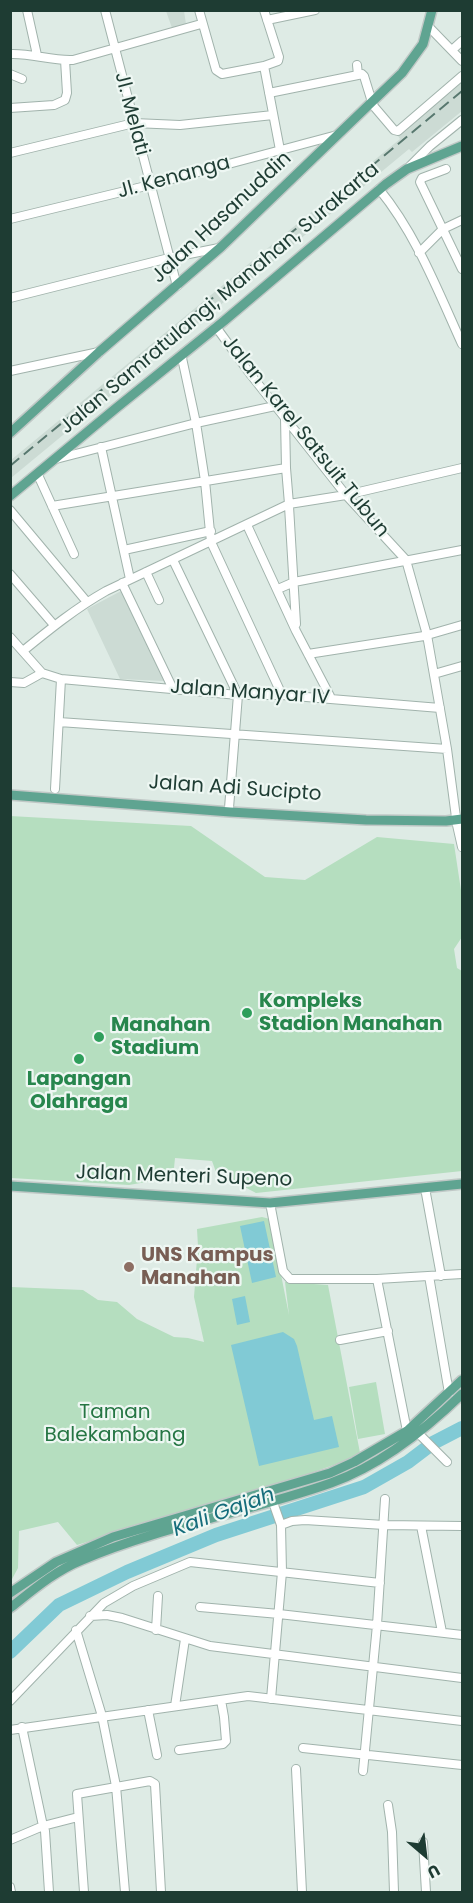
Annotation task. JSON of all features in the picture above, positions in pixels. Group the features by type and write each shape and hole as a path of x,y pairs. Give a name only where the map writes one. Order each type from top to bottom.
{"main road":[{"name":"Jalan Hasanuddin","path":"10,433 99,352 221,247 402,74 418,52 429,27 432,10"},
{"name":"Jalan Samratulangi, Manahan, Surakarta","path":"10,496 216,327 379,189 407,169 462,146"},
{"name":"Jalan Adi Sucipto","path":"10,793 229,808 370,815 446,816 458,821"},
{"name":"Jalan Adi Sucipto","path":"10,793 309,817 458,821"},
{"name":"Jalan Menteri Supeno","path":"10,1186 270,1203 462,1184"},
{"path":"10,1593 56,1562 113,1537 272,1499 354,1462 406,1431 462,1380"},
{"path":"10,1608 47,1579 81,1560 183,1525 332,1483 368,1466 420,1435 462,1394"}],"street":[{"path":"27,10 37,56"},
{"name":"Jl. Melati","path":"105,10 177,286"},
{"path":"198,10 218,73 222,74 264,66 279,59 264,10"},
{"path":"267,20 315,10"},
{"path":"10,54 65,60 82,58 201,24"},
{"path":"429,27 462,61"},
{"path":"452,50 462,40"},
{"path":"10,108 54,105 65,100 67,93 65,60"},
{"path":"357,65 358,75"},
{"path":"264,66 280,150"},
{"path":"10,74 22,79"},
{"path":"269,93 362,74 371,102 394,130 398,131 462,76"},
{"path":"10,153 134,123 180,125 273,115"},
{"path":"407,169 439,138 462,120"},
{"name":"Jl. Kenanga","path":"10,219 338,135"},
{"path":"446,169 422,178 420,182 462,269"},
{"path":"379,189 392,204 419,253 462,344"},
{"path":"419,253 443,229 462,220"},
{"path":"10,298 221,247"},
{"name":"Jalan Karel Satsuit Tubun","path":"216,327 233,353 346,495 406,560 427,635 462,848"},
{"path":"10,371 99,352"},
{"path":"182,358 196,423 212,542 282,696"},
{"path":"56,459 196,423 275,406"},
{"path":"285,418 296,631"},
{"path":"101,447 130,579"},
{"path":"52,506 286,468"},
{"path":"23,651 87,602 130,579 289,505 346,495 462,468"},
{"path":"38,475 75,554"},
{"path":"10,510 87,602"},
{"path":"247,525 296,631 330,696"},
{"path":"124,550 211,531"},
{"path":"278,590 294,582 462,550"},
{"path":"173,560 238,695 229,808"},
{"path":"146,572 159,600"},
{"path":"10,574 54,625"},
{"path":"122,583 172,687"},
{"path":"308,654 427,635 462,625"},
{"path":"10,637 42,673 24,683 10,682"},
{"path":"434,674 462,666"},
{"name":"Jalan Manyar IV","path":"42,673 61,679 172,687 238,695 282,696 440,708"},
{"path":"55,789 61,679"},
{"path":"59,722 447,749"},
{"path":"425,1188 441,1276"},
{"path":"270,1203 283,1271 287,1277 294,1279 377,1279 462,1274"},
{"path":"429,1276 449,1393"},
{"path":"377,1279 406,1431"},
{"path":"340,1340 388,1331"},
{"path":"420,1435 447,1462"},
{"path":"271,1699 282,1572 281,1524 272,1499"},
{"path":"363,1772 377,1625 385,1499"},
{"path":"281,1524 304,1520 384,1525 462,1526"},
{"path":"421,1526 442,1632"},
{"path":"10,1701 89,1616 104,1603 133,1586 189,1562 380,1583"},
{"path":"156,1630 158,1596"},
{"path":"200,1607 462,1635"},
{"path":"89,1616 112,1616 210,1646 462,1678"},
{"path":"76,1630 102,1716 116,1786 125,1893"},
{"path":"175,1706 185,1640"},
{"path":"10,1730 248,1696 462,1720"},
{"path":"179,1750 223,1744 226,1741 224,1717 226,1699"},
{"path":"148,1710 158,1755"},
{"path":"22,1727 44,1829 49,1893"},
{"path":"303,1748 462,1765"},
{"path":"296,1769 302,1893"},
{"path":"84,1893 77,1797 79,1793 150,1781 155,1784 161,1893"},
{"path":"388,1805 392,1832 394,1893"},
{"path":"10,1840 78,1817"},
{"path":"423,1842 426,1893"},
{"path":"10,1887 11,1893"}],"shaded area":[{"path":"166,11 184,11 186,24 172,28"},
{"path":"462,82 462,111 412,152 409,149 11,478 11,460 400,139 398,136"},
{"path":"121,591 164,681 120,679 87,609"}],"green space":[{"name":"Kompleks Stadion Manahan","path":"10,816 191,826 265,877 305,880 377,837 454,844 462,897 462,937 454,949 457,968 462,971 462,1171 256,1193 216,1172 212,1161 175,1158 174,1168 152,1181 129,1185 11,1178"},
{"name":"Taman Balekambang","path":"262,1217 270,1219 289,1315 285,1282 328,1285 360,1453 348,1460 291,1480 77,1545 58,1522 19,1531 18,1568 11,1581 11,1287 83,1290 98,1300 117,1302 137,1319 174,1337 204,1342 194,1297 197,1229"},
{"path":"376,1382 385,1434 358,1439 349,1387"}],"water":[{"path":"264,1221 276,1277 252,1283 240,1226"},
{"path":"245,1296 250,1322 237,1325 232,1299"},
{"path":"283,1332 294,1339 297,1346 314,1420 332,1416 339,1447 259,1466 231,1345"}],"waterway":[{"name":"Kali Gajah","path":"10,1652 59,1605 127,1572 216,1535 364,1487 408,1462 433,1443 462,1428"}],"railway":[{"path":"10,466 462,91"}],"place":[{"name":"Kompleks Stadion Manahan","path":"247,1013"},
{"name":"Manahan Stadium","path":"99,1037"},
{"name":"Lapangan Olahraga","path":"79,1059"},
{"name":"UNS Kampus Manahan","path":"129,1267"}]}
